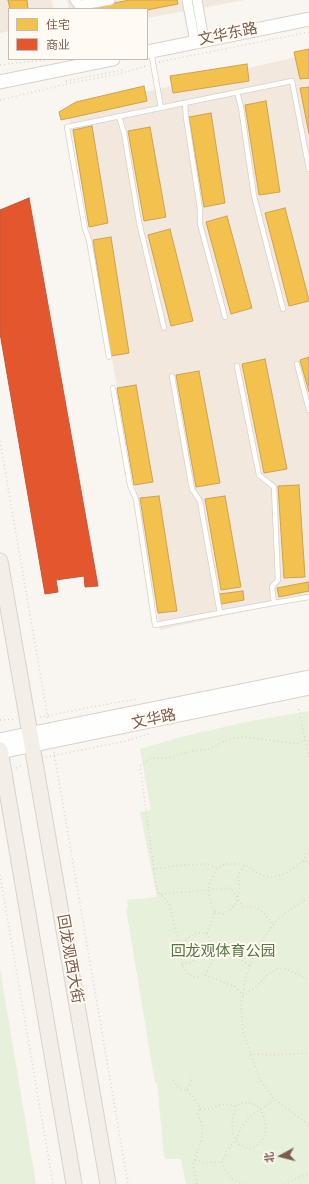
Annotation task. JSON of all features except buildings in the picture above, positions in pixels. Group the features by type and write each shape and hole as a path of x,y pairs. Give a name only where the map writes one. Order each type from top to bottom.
{"main road":[{"name":"回龙观西大街","path":"0,561 108,1184"},
{"path":"0,751 74,1184"}],"street":[{"path":"75,0 78,4 82,5 110,0"},
{"path":"188,0 200,41"},
{"path":"197,0 200,41"},
{"name":"文华东路","path":"149,52 309,19"},
{"path":"0,82 116,68"},
{"name":"文华路","path":"0,751 31,740 309,677"},
{"name":"文华路","path":"0,740 31,740 309,688"}],"lane":[{"path":"149,52 162,108"},
{"path":"109,357 89,240 85,229 67,127 292,82 309,169"},
{"path":"238,92 254,196 283,309"},
{"path":"185,103 200,209 200,224 225,317"},
{"path":"119,116 124,133 139,222 164,328"},
{"path":"297,364 309,410"},
{"path":"237,366 259,475 274,487 278,580 272,586 274,603"},
{"path":"172,376 192,489 200,501 220,613"},
{"path":"113,388 130,486 136,499 155,625 309,597"}],"path":[{"path":"0,65 50,60"},
{"path":"66,81 116,68 122,70"},
{"path":"0,441 45,703"},
{"path":"299,709 309,759"},
{"path":"242,996 236,987 205,975 196,978 188,974 182,965 181,952 169,903 160,894 156,887 140,766 151,758 168,758 187,752 210,749 229,739 246,737 296,744 309,738"},
{"path":"56,769 128,1184"},
{"path":"309,851 305,854 305,860 309,864"},
{"path":"205,975 212,963 214,952 207,933 215,912 211,904 208,890 211,879 218,869 225,864 245,864 257,873 268,877 278,876 288,872 305,860"},
{"path":"154,870 182,865 207,864 218,869"},
{"path":"215,912 223,914 230,910 236,903 240,886 238,876 245,864"},
{"path":"0,875 53,1184"},
{"path":"160,894 231,888 243,907 256,907 274,924"},
{"path":"309,898 292,908 278,919 265,936 250,966 241,1005 243,1031 260,1080 274,1099 309,1125"},
{"path":"181,952 186,938 196,933 207,933"},
{"path":"182,965 192,962 203,951 213,948 232,955 250,966"},
{"path":"242,996 258,985 267,975 278,968 287,969 309,980"},
{"path":"250,1054 309,1054"},
{"path":"187,1090 191,1081 190,1077"},
{"path":"173,1080 182,1090 187,1090 200,1109 198,1114 202,1125 202,1138 194,1166 197,1184"},
{"path":"244,1184 232,1180 225,1170 222,1162 227,1150 236,1140 241,1128 249,1117 274,1099"},
{"path":"200,1109 211,1109 218,1105 229,1104 236,1106 246,1102 259,1107 264,1117 266,1127 264,1138 256,1146 248,1149 239,1144 233,1135 232,1121 236,1106"},
{"path":"195,1160 215,1164 222,1162"},
{"path":"284,1184 309,1173"},
{"path":"230,1184 232,1180"}],"shaded area":[{"path":"0,0 52,0 53,8 8,8 8,31 0,33"},
{"path":"67,0 245,0 148,18 148,8 69,8"},
{"path":"309,54 309,597 160,630 68,110"}],"green space":[{"name":"回龙观体育公园","path":"309,711 309,1184 186,1184 181,1159 165,1159 164,1156 157,1083 155,1083 126,908 128,907 127,900 157,897 140,812 151,810 140,749 181,737 246,722"},
{"path":"0,969 36,1184 0,1184"}]}
